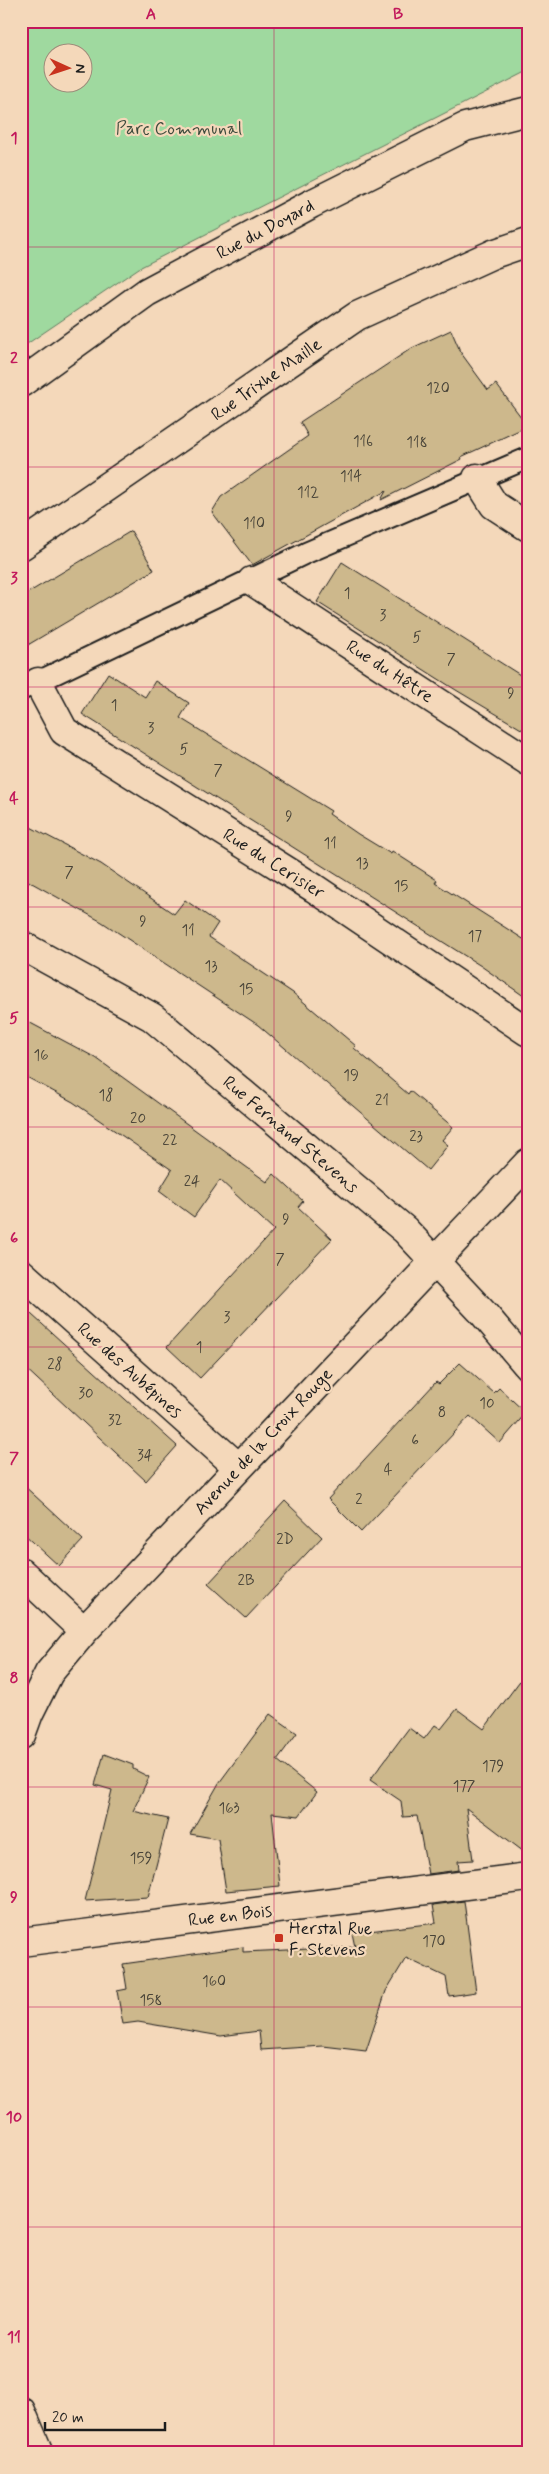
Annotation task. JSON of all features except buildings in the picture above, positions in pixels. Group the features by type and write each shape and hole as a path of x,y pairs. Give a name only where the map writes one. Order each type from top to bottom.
{"street":[{"name":"Rue du Doyard","path":"21,383 148,292 285,218 465,128 528,111"},
{"name":"Rue Trixhe Maille","path":"21,546 357,316 493,254 528,242"},
{"path":"477,478 494,505 528,527"},
{"name":"Rue du Hêtre","path":"252,581 528,761"},
{"name":"Rue du Cerisier","path":"30,686 64,731 314,888 528,1032"},
{"name":"Rue Fernand Stevens","path":"21,945 152,1017 405,1230 484,1314 528,1366"},
{"name":"Avenue de la Croix Rouge","path":"21,1736 29,1713 49,1673 84,1631 528,1163"},
{"name":"Rue des Aubépines","path":"21,1273 238,1467"},
{"path":"21,1572 84,1631"},
{"name":"Rue en Bois","path":"21,1942 528,1877"},
{"path":"21,2411 38,2453"}],"lane":[{"path":"30,686 252,581 306,553 477,478 528,458"}],"green space":[{"name":"Parc Communal","path":"21,21 528,21 528,71 139,268 21,348"}],"place":[{"name":"Herstal Rue F. Stevens","path":"279,1938"}]}
